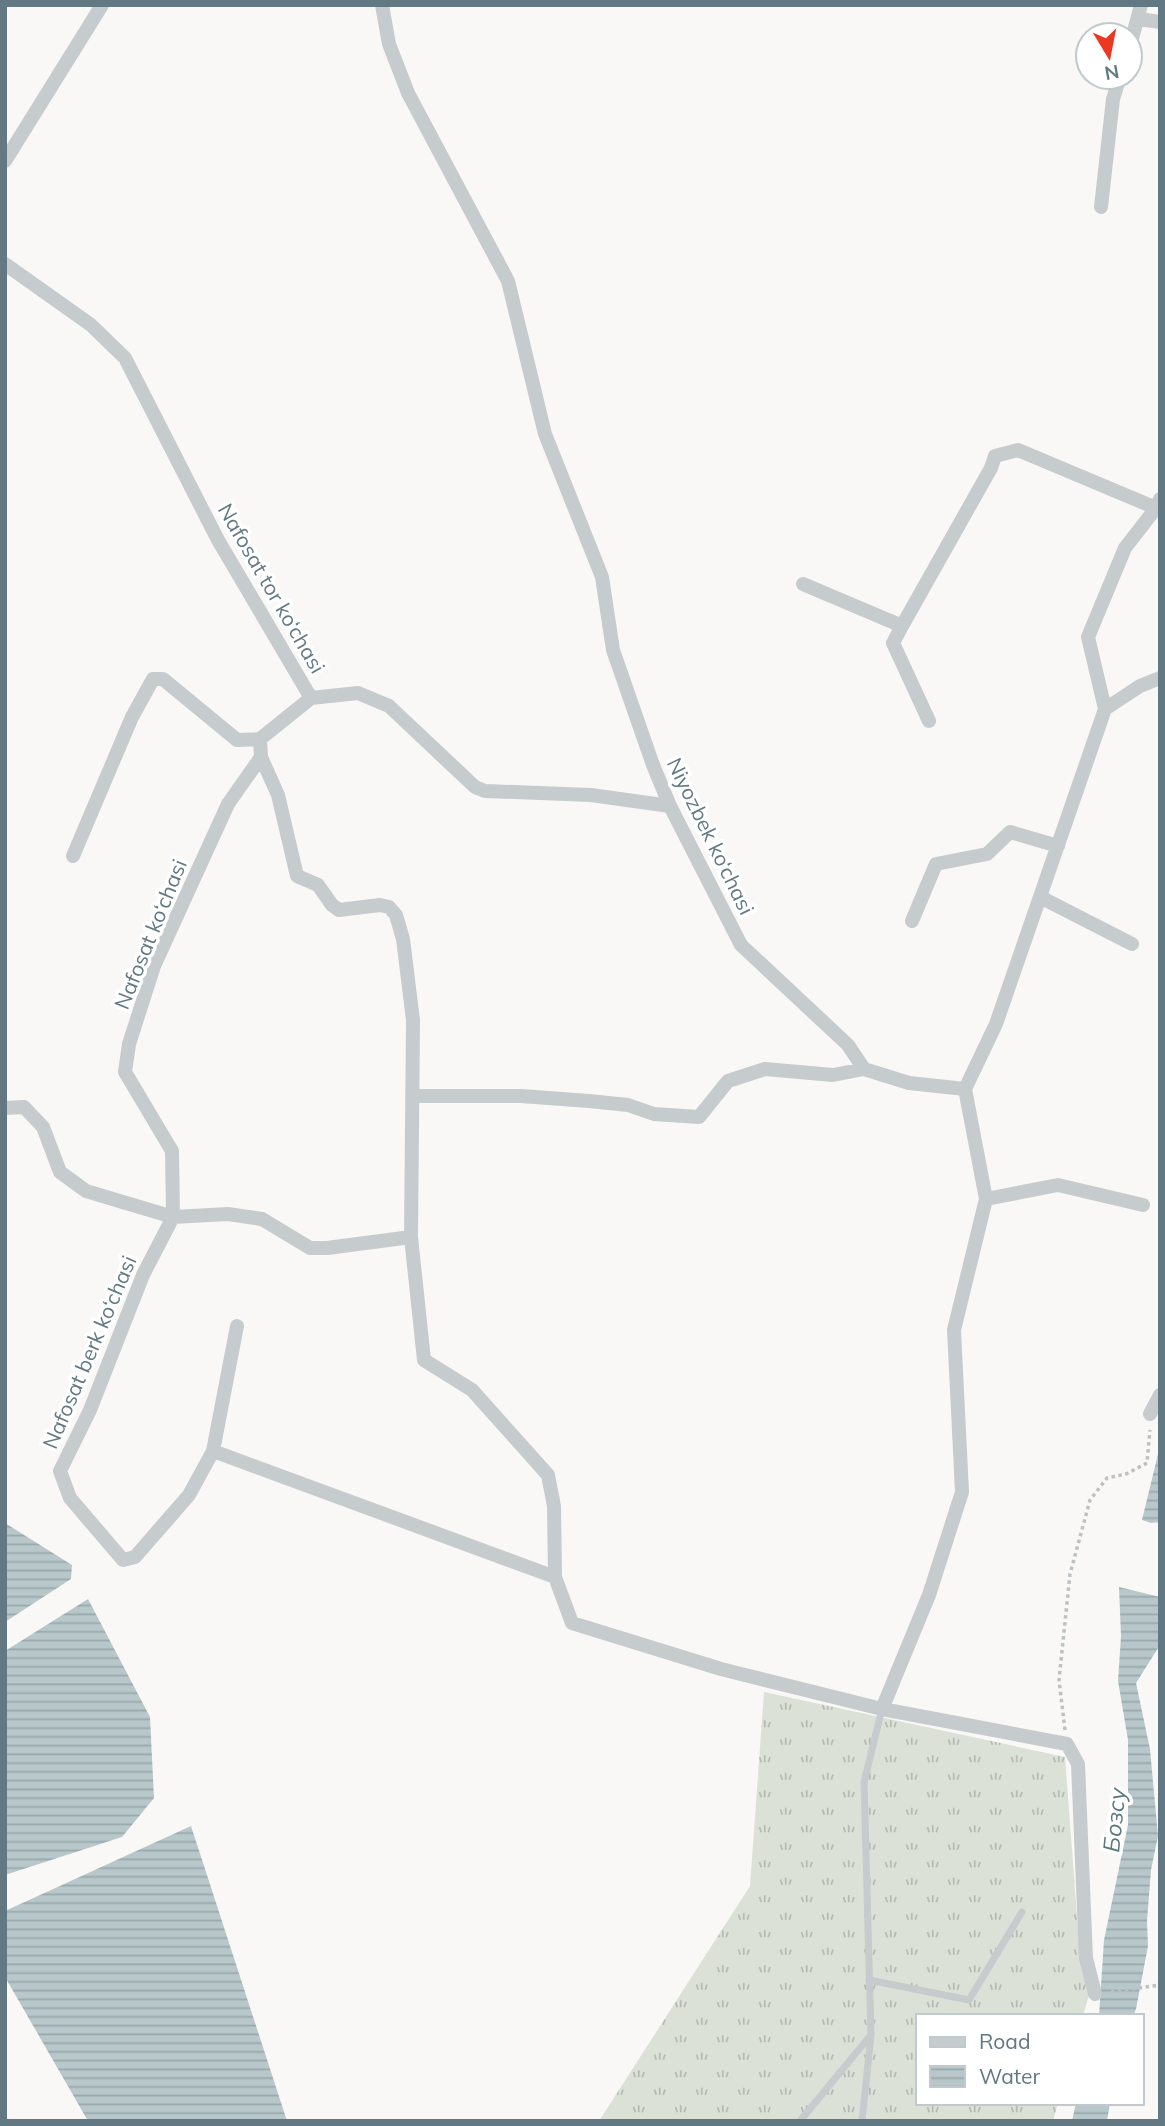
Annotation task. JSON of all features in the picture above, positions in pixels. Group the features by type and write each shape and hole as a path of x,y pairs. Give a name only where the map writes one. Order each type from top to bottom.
{"street":[{"path":"5,161 102,5"},
{"name":"Niyozbek ko‘chasi","path":"382,5 389,44 408,93 508,281 545,434 602,577 613,650 670,806 741,945 848,1045 864,1069"},
{"path":"1140,12 1160,22"},
{"path":"1101,207 1116,91"},
{"name":"Nafosat tor ko‘chasi","path":"5,264 91,325 125,358 218,540 311,698 358,693 389,706 475,786 485,791 591,795 670,806"},
{"path":"882,1709 929,1595 962,1492 954,1330 986,1199 965,1088 996,1024 1105,709 1088,637 1125,548 1158,504 1018,450 995,456 991,468 893,643 929,721"},
{"path":"803,584 902,626"},
{"path":"73,856 132,717 153,678 163,679 237,740 260,739 311,698"},
{"path":"1105,709 1140,686 1160,678"},
{"path":"260,739 261,757 278,795 297,876 318,885 332,905 339,910 380,905 388,907 396,915 403,939 413,1020 411,1237 424,1360 472,1390 548,1475 554,1506 555,1577 572,1623 721,1669 882,1709 1067,1744 1079,1764 1086,1958 1095,1994"},
{"name":"Nafosat ko‘chasi","path":"173,1217 172,1151 125,1072 129,1044 154,966 228,804 261,757"},
{"path":"912,921 936,864 987,854 1010,832 1058,846"},
{"path":"1040,897 1132,944"},
{"path":"413,1096 521,1096 628,1105 654,1114 699,1117 728,1081 765,1069 833,1075 864,1069 909,1083 965,1088"},
{"path":"5,1108 24,1107 43,1127 60,1172 86,1192 173,1217 228,1214 262,1219 310,1248 411,1237"},
{"path":"986,1199 1058,1185 1143,1205"},
{"name":"Nafosat berk ko‘chasi","path":"173,1217 143,1275 90,1410 61,1471 71,1498 123,1560 135,1557 189,1495 213,1451 237,1326"},
{"path":"1150,1414 1160,1395"},
{"path":"213,1451 555,1577"}],"lane":[{"path":"862,2121 871,2035 864,1783 882,1709"},
{"path":"869,1980 969,2000 1022,1912"},
{"path":"800,2121 871,2035"}],"path":[{"path":"1067,1744 1059,1680 1070,1574 1090,1500 1098,1487 1107,1478 1126,1474 1146,1463 1150,1445 1150,1414"},
{"path":"1095,1994 1160,1985"}],"green space":[{"path":"764,1692 1065,1757 1080,1956 1089,1995 1084,2014 916,2014 916,2105 1057,2105 1053,2121 599,2121 750,1886"}],"water":[{"path":"1160,1446 1160,1522 1151,1523 1142,1520"},
{"path":"5,1523 72,1565 71,1579 5,1622"},
{"name":"Бозсу","path":"1119,1587 1160,1597 1160,1645 1136,1683 1150,1749 1158,1836 1151,1870 1148,1946 1134,2014 1099,2014 1104,1940 1128,1825 1128,1740 1118,1681 1121,1636"},
{"path":"88,1599 150,1717 154,1798 122,1837 5,1875 5,1651"},
{"path":"191,1826 287,2121 88,2121 5,1977 5,1911"},
{"path":"1076,2105 1110,2105 1107,2121 1072,2121"}]}
